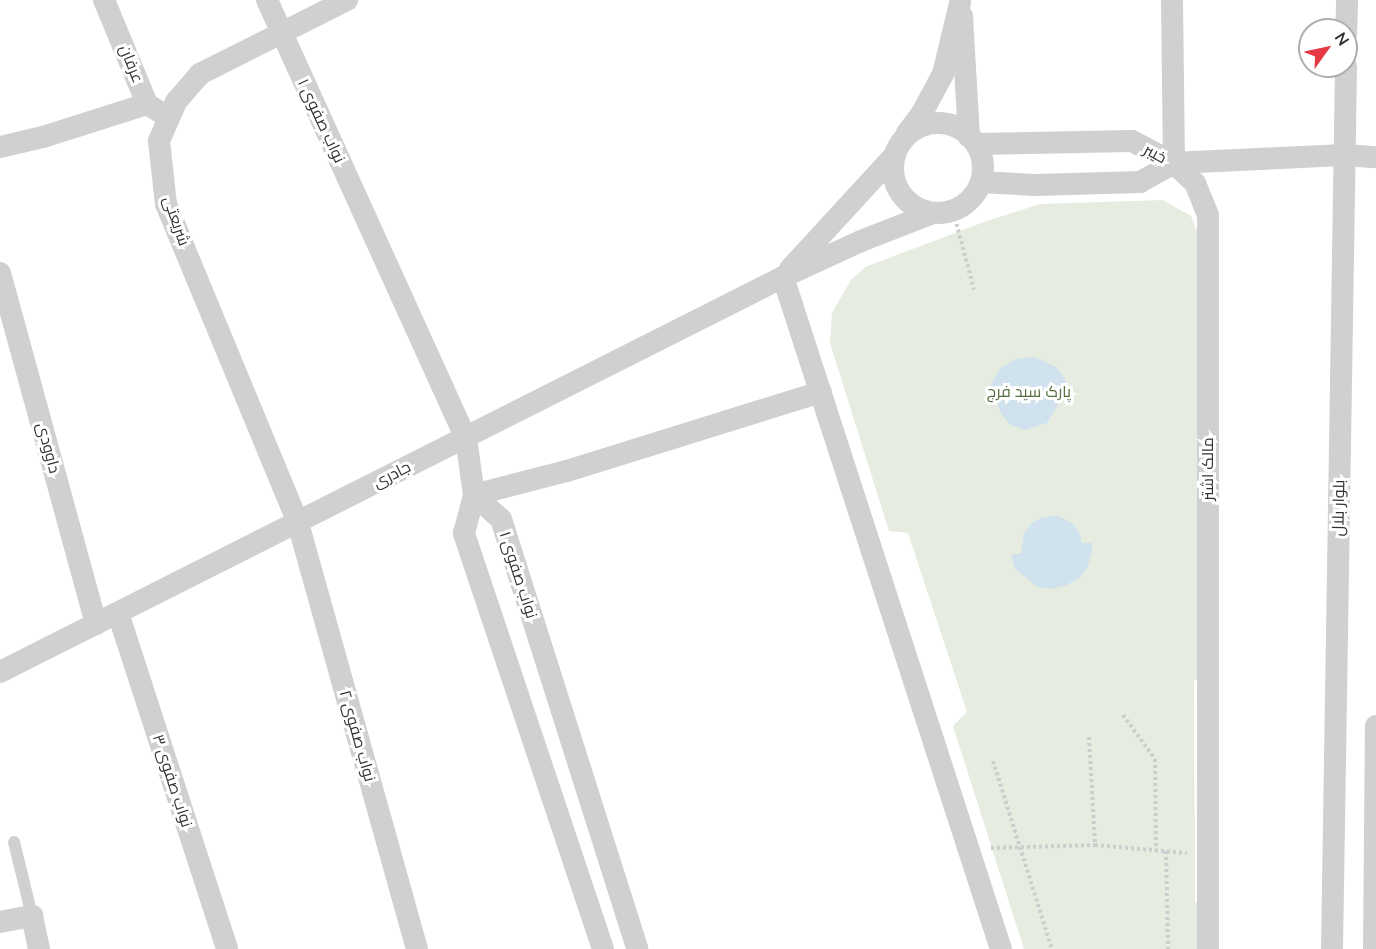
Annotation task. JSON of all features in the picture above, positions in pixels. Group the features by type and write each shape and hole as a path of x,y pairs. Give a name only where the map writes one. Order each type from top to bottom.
{"street":[{"name":"عرفان","path":"104,0 147,104 169,118"},
{"name":"نواب صفوی ۱","path":"267,0 466,438 474,495 501,519 637,949"},
{"name":"شریعتی","path":"298,523 166,204 159,141 176,102 200,74 347,0"},
{"path":"1172,0 1174,163 1344,155 1376,157"},
{"path":"1346,18 1347,0"},
{"path":"960,1 973,140 983,163 981,182 971,201 943,213 915,208 900,193 892,173 899,146 922,113 943,74 960,1"},
{"name":"بلوار بلال","path":"1332,949 1346,78"},
{"path":"0,147 43,137 147,104"},
{"path":"973,140 961,129 943,123 922,125 899,146 783,277 1001,949"},
{"name":"خیبر","path":"973,140 1132,141 1174,163"},
{"name":"خیبر","path":"981,182 1035,185 1140,182 1174,163"},
{"name":"مالک اشتر","path":"1174,163 1195,183 1208,216 1208,949"},
{"name":"جادری","path":"0,672 783,277 861,241 943,213"},
{"name":"داوودی","path":"0,273 96,624"},
{"path":"603,949 464,533 474,495 567,471 821,392"},
{"name":"نواب صفوی ۲","path":"298,523 417,949"},
{"name":"نواب صفوی ۳","path":"118,613 226,949"},
{"path":"1374,949 1376,726"},
{"path":"0,922 32,916 39,949"}],"lane":[{"path":"14,842 32,916"}],"path":[{"path":"943,213 974,290"},
{"path":"1123,715 1155,759 1156,850"},
{"path":"1089,737 1095,845"},
{"path":"993,761 1052,949"},
{"path":"969,849 1095,845 1208,855"},
{"path":"1166,851 1168,949"}],"green space":[{"name":"پارک سید فرج","path":"1163,200 1191,216 1202,244 1204,677 1194,681 1195,903 1204,903 1203,949 1024,949 953,726 967,712 908,533 889,531 830,343 832,313 851,280 865,267 984,222 1040,204"}],"water":[{"path":"1035,357 1056,367 1065,379 1069,392 1058,392 1058,405 1047,423 1024,430 1011,425 1001,414 997,401 987,404 987,391 1000,368 1016,359"},
{"path":"1059,516 1072,523 1079,532 1082,543 1092,543 1088,566 1080,577 1067,585 1052,589 1038,587 1015,569 1011,555 1021,553 1024,533 1033,522 1043,517"}]}
